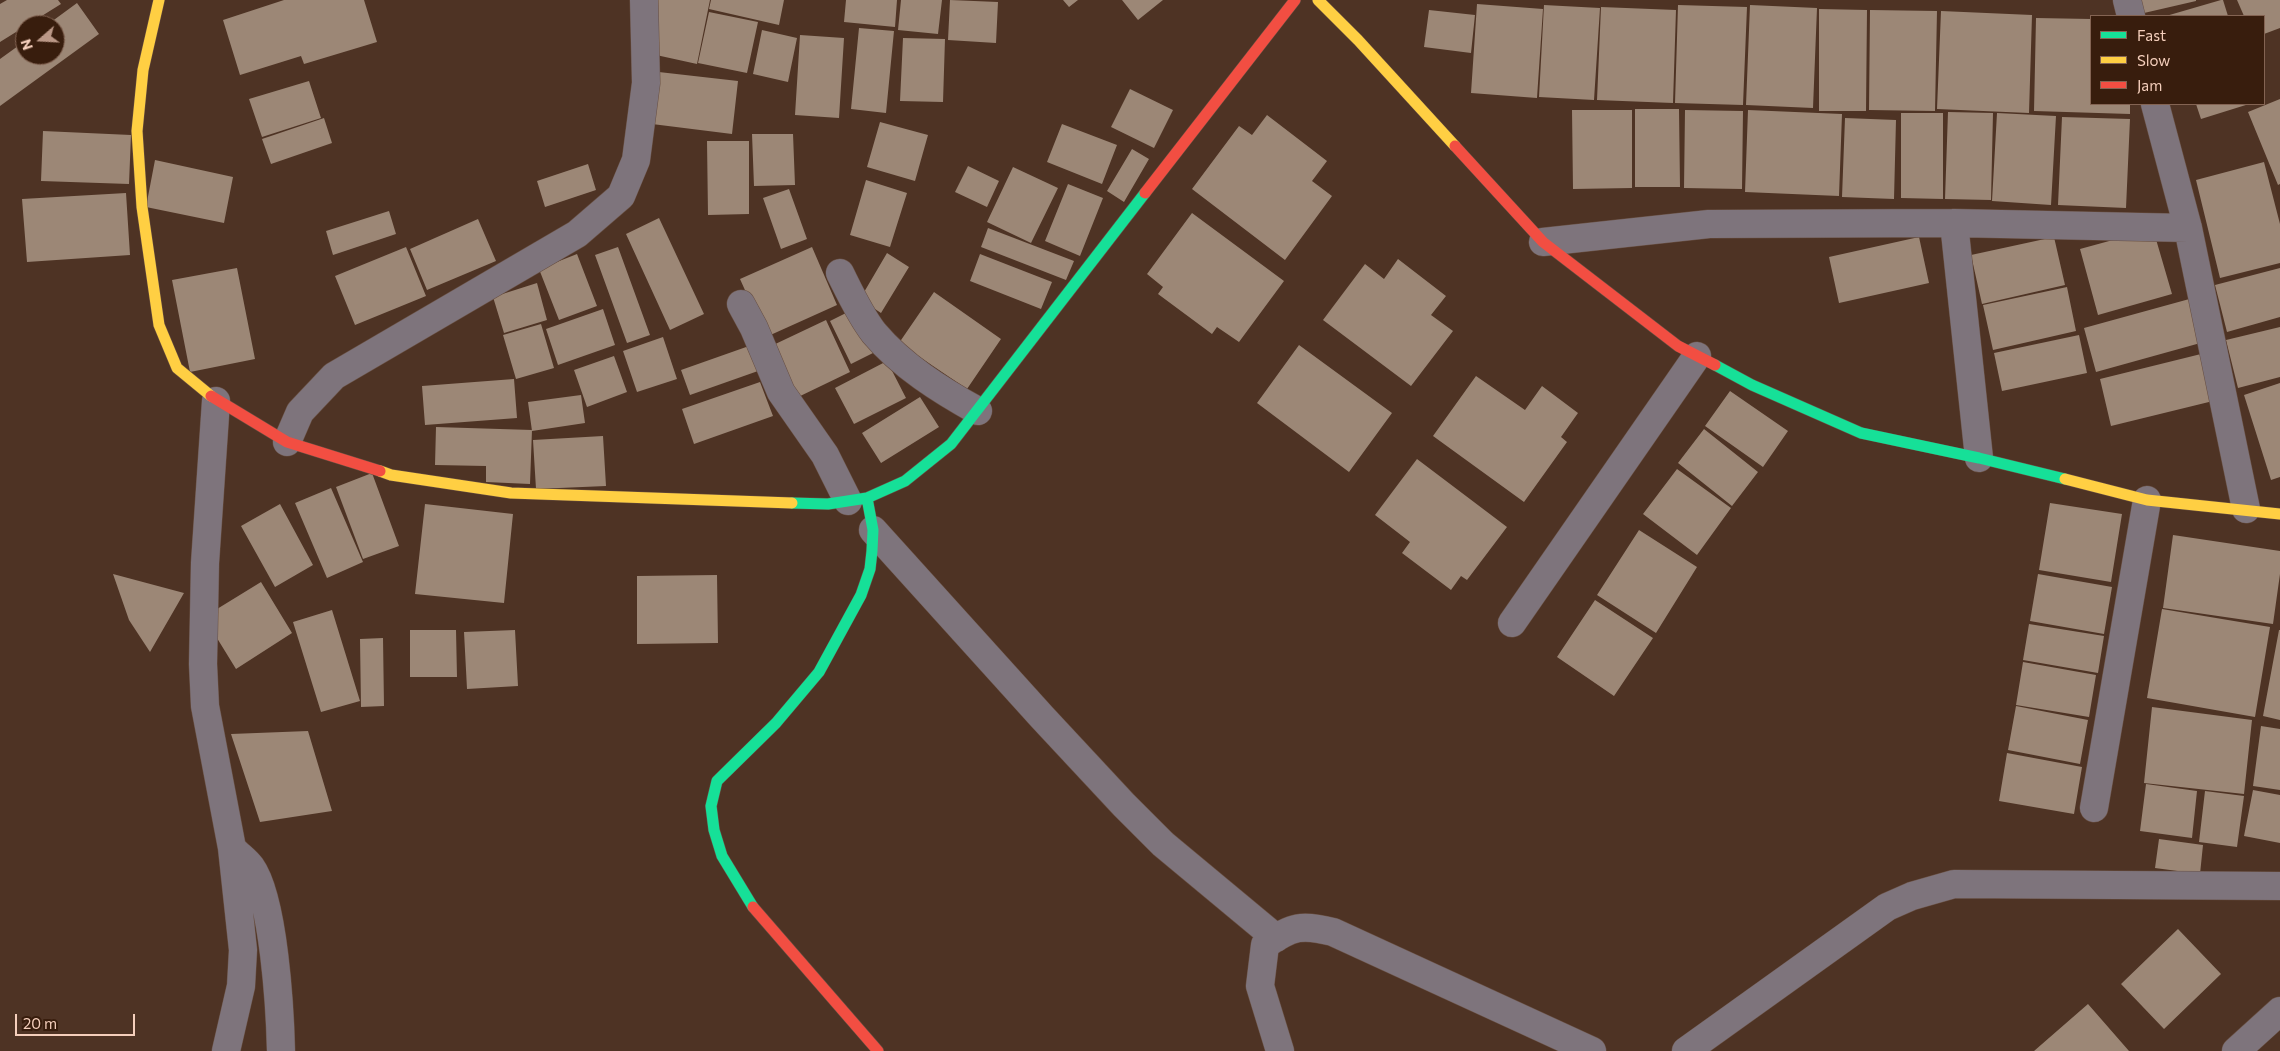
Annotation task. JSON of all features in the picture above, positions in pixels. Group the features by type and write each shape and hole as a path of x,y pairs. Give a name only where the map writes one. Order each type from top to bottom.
{"street":[{"path":"159,0 143,70 137,131 142,206 158,325 177,368 216,401 287,442 392,475 511,493 828,504 857,500 905,481 951,444 1295,0"},
{"path":"287,442 300,412 334,376 577,234 622,196 636,160 646,82 644,0"},
{"path":"1318,0 1415,102 1543,242 1678,346 1752,385 1861,432 1979,458 2147,500 2246,508 2280,514"},
{"path":"2127,0 2132,15"},
{"path":"2155,105 2188,228 2246,508"},
{"path":"1543,242 1709,224 1954,223 2188,228"},
{"path":"1954,223 1979,458"},
{"path":"840,273 874,332 890,349 937,388 978,410"},
{"path":"741,304 754,328 781,392 857,500 873,530 1124,805 1163,844 1276,938"},
{"path":"1512,623 1697,356"},
{"path":"216,401 205,563 202,664 205,706 232,848 243,950 241,986 226,1051"},
{"path":"2094,808 2147,500"},
{"path":"873,530 870,569 861,595 818,672 776,723 716,782 711,806 714,830 722,856 748,900 878,1051"},
{"path":"232,848 252,868 268,917 277,983 281,1051"},
{"path":"1686,1051 1887,907 1912,896 1954,884 2280,886"},
{"path":"1280,1051 1260,986 1265,945 1292,930 1310,926 1333,932 1592,1051"},
{"path":"2236,1051 2276,1024"}],"building":[{"path":"7,0 58,0 61,4 43,15 15,15 15,33 0,42 0,4"},
{"path":"284,0 364,0 377,42 304,64 301,56 240,75 223,20"},
{"path":"658,0 710,0 697,64 647,53"},
{"path":"711,0 784,0 779,25 709,9"},
{"path":"846,0 897,0 895,27 844,22"},
{"path":"901,0 942,0 938,34 898,30"},
{"path":"950,0 998,2 996,43 948,40"},
{"path":"1063,0 1078,0 1069,7"},
{"path":"1122,0 1163,0 1138,20"},
{"path":"2141,0 2196,0 2196,1 2144,13"},
{"path":"2223,0 2228,15 2169,15"},
{"path":"2237,0 2280,0 2280,28 2265,34 2265,15 2244,15"},
{"path":"77,3 99,34 65,59 65,15 61,15"},
{"path":"1477,4 1543,9 1537,98 1471,93"},
{"path":"1544,5 1600,8 1594,100 1539,97"},
{"path":"1678,5 1747,7 1743,105 1675,103"},
{"path":"1750,5 1817,8 1813,108 1746,105"},
{"path":"1601,7 1676,10 1673,103 1597,100"},
{"path":"1819,9 1867,10 1866,111 1819,111"},
{"path":"1429,10 1475,15 1471,53 1424,47"},
{"path":"1870,10 1937,11 1935,111 1869,110"},
{"path":"1941,11 2032,15 2029,113 1937,109"},
{"path":"709,12 758,22 747,73 698,63"},
{"path":"2036,18 2090,19 2090,105 2130,105 2130,114 2034,111"},
{"path":"859,28 894,31 886,113 851,109"},
{"path":"762,30 797,38 788,82 753,74"},
{"path":"800,35 844,38 839,118 795,115"},
{"path":"903,38 945,39 943,102 900,101"},
{"path":"15,48 15,65 56,65 0,106 0,59"},
{"path":"650,71 738,81 732,134 644,123"},
{"path":"309,81 321,118 262,137 249,99"},
{"path":"1130,89 1173,110 1154,148 1111,127"},
{"path":"2280,99 2280,184 2278,185 2248,112"},
{"path":"2196,105 2246,105 2201,119"},
{"path":"1635,109 1679,109 1680,187 1635,187"},
{"path":"1572,110 1632,110 1632,188 1573,189"},
{"path":"1685,110 1743,111 1742,189 1684,188"},
{"path":"1748,110 1842,114 1839,196 1745,192"},
{"path":"1948,112 1993,113 1991,200 1945,199"},
{"path":"1901,113 1943,113 1943,199 1901,198"},
{"path":"1997,113 2056,116 2051,205 1992,201"},
{"path":"1267,115 1327,161 1312,181 1332,196 1285,260 1192,189 1239,126 1252,135"},
{"path":"2062,117 2130,119 2126,208 2058,205"},
{"path":"324,118 332,143 271,164 262,139"},
{"path":"1845,118 1896,120 1894,199 1842,197"},
{"path":"880,122 928,135 915,181 867,167"},
{"path":"1062,124 1117,145 1102,184 1047,162"},
{"path":"43,131 131,135 129,184 41,181"},
{"path":"752,134 793,134 795,185 754,186"},
{"path":"707,141 749,141 749,214 708,215"},
{"path":"1132,149 1149,159 1124,202 1107,191"},
{"path":"155,160 233,177 224,223 146,207"},
{"path":"2264,162 2280,224 2280,263 2220,278 2196,180"},
{"path":"588,164 596,190 545,207 537,181"},
{"path":"968,166 999,181 987,207 955,192"},
{"path":"1013,167 1058,188 1031,243 987,222"},
{"path":"866,180 907,193 890,247 850,235"},
{"path":"1068,184 1103,198 1080,256 1045,241"},
{"path":"789,189 807,239 781,249 763,198"},
{"path":"126,193 130,255 27,262 22,199"},
{"path":"389,211 396,234 333,255 326,231"},
{"path":"1192,213 1284,281 1239,342 1217,327 1212,334 1158,294 1163,287 1147,274"},
{"path":"659,218 704,314 670,330 626,234"},
{"path":"478,219 496,261 427,290 410,249"},
{"path":"988,228 1074,261 1066,280 981,247"},
{"path":"2153,229 2172,294 2098,315 2080,249"},
{"path":"1919,237 1929,283 1839,303 1829,257"},
{"path":"2054,237 2065,285 1982,304 1971,255"},
{"path":"406,247 426,296 355,325 335,276"},
{"path":"618,247 650,335 627,343 595,255"},
{"path":"812,247 837,305 766,337 740,279"},
{"path":"887,253 909,267 881,313 860,299"},
{"path":"577,254 597,306 559,320 539,269"},
{"path":"980,254 1052,282 1041,309 970,281"},
{"path":"1398,259 1446,296 1431,315 1453,331 1411,386 1323,320 1365,264 1384,279"},
{"path":"237,268 255,359 190,372 172,280"},
{"path":"2280,268 2280,317 2227,332 2215,285"},
{"path":"537,283 547,320 504,333 493,297"},
{"path":"2067,287 2076,331 1993,350 1983,305"},
{"path":"934,292 1001,339 967,389 899,343"},
{"path":"2193,298 2204,342 2096,372 2084,328"},
{"path":"856,308 877,351 851,364 830,321"},
{"path":"603,309 615,345 558,365 546,329"},
{"path":"826,320 850,372 794,399 769,347"},
{"path":"541,324 554,368 516,379 503,335"},
{"path":"2280,327 2280,377 2238,388 2226,340"},
{"path":"2079,335 2087,373 2002,391 1994,353"},
{"path":"663,337 677,379 637,392 623,351"},
{"path":"1299,345 1392,413 1349,472 1257,403"},
{"path":"749,346 758,371 690,395 681,370"},
{"path":"2201,354 2213,401 2111,426 2100,379"},
{"path":"614,356 627,392 587,407 574,370"},
{"path":"887,361 906,398 854,424 835,388"},
{"path":"1476,376 1525,410 1542,386 1578,413 1561,437 1567,442 1524,502 1433,436"},
{"path":"514,379 517,418 425,425 422,386"},
{"path":"760,382 773,416 694,444 682,409"},
{"path":"2280,383 2280,477 2271,480 2244,395"},
{"path":"1730,391 1788,431 1763,467 1705,426"},
{"path":"581,395 585,423 532,431 528,402"},
{"path":"920,397 939,427 881,463 862,433"},
{"path":"436,427 532,430 530,484 486,482 486,466 435,465"},
{"path":"1704,429 1758,472 1732,506 1678,463"},
{"path":"603,436 606,486 536,489 533,440"},
{"path":"1417,459 1507,527 1467,580 1461,576 1451,590 1402,553 1410,542 1375,515"},
{"path":"1677,469 1731,508 1697,555 1643,514"},
{"path":"372,473 399,546 363,559 336,487"},
{"path":"331,488 363,562 327,578 295,503"},
{"path":"2050,503 2122,514 2111,582 2039,570"},
{"path":"280,504 313,565 275,587 241,526"},
{"path":"425,504 513,514 504,603 415,594"},
{"path":"1639,530 1697,567 1656,633 1597,595"},
{"path":"2173,535 2280,551 2280,574 2273,624 2163,608"},
{"path":"113,574 184,593 150,652 129,620"},
{"path":"2038,574 2112,587 2104,634 2030,621"},
{"path":"717,575 718,643 637,644 637,576"},
{"path":"261,582 292,633 236,669 204,617"},
{"path":"1595,600 1653,638 1614,696 1557,657"},
{"path":"2162,609 2270,627 2255,717 2147,698"},
{"path":"332,610 360,701 321,712 293,622"},
{"path":"2029,624 2104,636 2098,673 2023,660"},
{"path":"410,630 456,630 457,677 410,677"},
{"path":"515,630 518,686 467,689 464,632"},
{"path":"2280,630 2280,720 2263,716"},
{"path":"383,638 384,706 361,707 360,639"},
{"path":"2023,662 2096,675 2089,717 2016,705"},
{"path":"2016,706 2088,720 2080,764 2008,750"},
{"path":"2152,707 2252,720 2244,794 2144,783"},
{"path":"2261,726 2280,729 2280,790 2253,786"},
{"path":"308,731 332,811 260,822 231,734"},
{"path":"2007,753 2082,767 2074,814 1999,801"},
{"path":"2146,784 2197,791 2192,838 2140,831"},
{"path":"2253,790 2280,795 2280,843 2244,836"},
{"path":"2205,791 2244,796 2237,847 2199,842"},
{"path":"2159,839 2203,845 2200,874 2155,868"},
{"path":"2178,929 2221,974 2164,1029 2121,984"},
{"path":"2088,1004 2129,1051 2034,1051"}],"traffic: fast":[{"path":"792,503 828,504 867,498 905,481 951,444 1145,193"},
{"path":"1715,365 1752,385 1861,433 1979,458 2065,479"},
{"path":"753,907 722,856 714,830 711,806 717,781 776,723 819,672 861,595 870,569 872,551 873,530 867,498"}],"traffic: slow":[{"path":"159,0 143,70 137,131 142,207 159,325 177,368 211,396"},
{"path":"1318,0 1358,40 1455,146"},
{"path":"380,471 391,475 511,493 792,503"},
{"path":"2065,479 2147,500 2280,514"}],"traffic: jam":[{"path":"1145,193 1295,0"},
{"path":"1455,146 1543,242 1678,346 1715,365"},
{"path":"211,396 287,442 380,471"},
{"path":"753,907 878,1051"}]}
